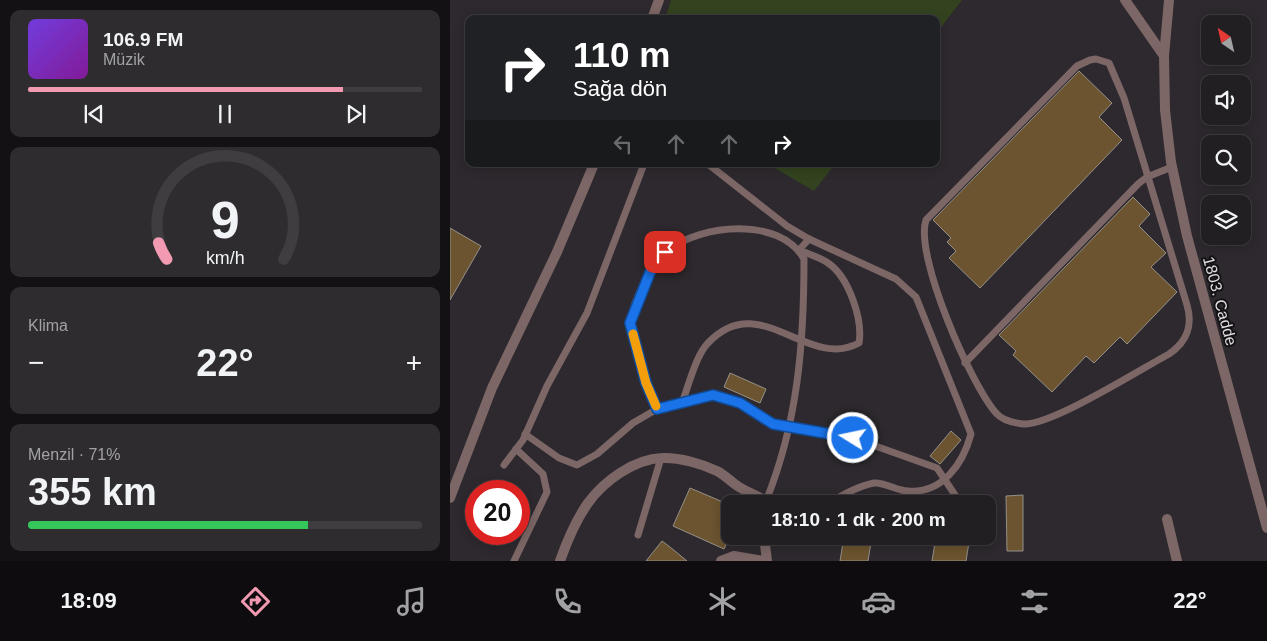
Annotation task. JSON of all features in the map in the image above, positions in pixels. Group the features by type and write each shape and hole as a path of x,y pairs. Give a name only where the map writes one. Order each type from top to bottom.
{"street":[{"path":"654,15 660,0"},
{"path":"1125,0 1164,56"},
{"name":"1803. Cadde","path":"1169,0 1164,56 1165,110 1172,166 1190,245 1267,528"},
{"path":"450,498 492,388 557,252 593,167"},
{"path":"560,561 570,536 588,503 604,485 623,471 662,458 695,463 718,472 754,495"},
{"path":"1256,487 1267,481"},
{"path":"1167,518 1177,561"},
{"path":"765,545 767,561"},
{"path":"721,561 734,556 763,561"}],"lane":[{"path":"1096,59 1110,63 1124,98 1147,177 1190,313 1189,329 1176,349 1076,406 1034,424 1008,420 996,413 965,363 933,276 924,237 926,220 1083,62 1096,59"},
{"path":"965,363 1147,177 1172,166"},
{"path":"504,465 526,434 547,386 587,313 643,167"},
{"path":"712,167 787,226 809,239 896,279 916,297 971,434 968,447 946,480 929,490 908,491 876,483 842,495"},
{"path":"657,409 646,383 630,323 651,270 665,252 683,241 714,230 753,229 785,239 799,250 829,263 845,283 856,307 861,330 859,344 849,349 821,347 802,342 763,324 747,323 727,329 707,343 682,403"},
{"path":"799,250 809,239"},
{"path":"768,495 790,426 802,342 804,259 799,250"},
{"path":"526,434 559,458 577,465 597,454 633,423 657,409 713,395 740,403 773,424 853,438 938,468 955,495"},
{"path":"514,561 547,492 543,474 516,449"},
{"path":"638,535 662,458"}],"green space":[{"path":"671,0 962,0 940,29 940,15 666,15"},
{"path":"773,167 833,167 814,191"}],"building":[{"path":"1079,71 1112,103 1099,117 1122,140 980,288 949,258 956,251 947,242 951,238 933,220"},
{"path":"1133,197 1150,214 1139,226 1166,253 1151,267 1177,292 1127,344 1120,337 1094,363 1086,356 1052,392 1013,355 1016,351 999,335"},
{"path":"450,228 481,246 450,300"},
{"path":"730,373 766,389 760,403 724,387"},
{"path":"951,431 961,440 940,464 930,456"},
{"path":"690,488 721,501 721,545 726,545 724,549 673,526"},
{"path":"1023,495 1023,551 1007,551 1006,496"},
{"path":"662,541 670,547 687,561 646,561"},
{"path":"843,545 871,545 868,561 840,561"},
{"path":"935,545 969,545 966,561 932,561"}],"slow traffic":[{"path":"633,334 646,383 656,406"}],"route":[{"path":"665,252 651,270 630,323 646,383 657,409 713,395 740,403 773,424 853,438"}]}
